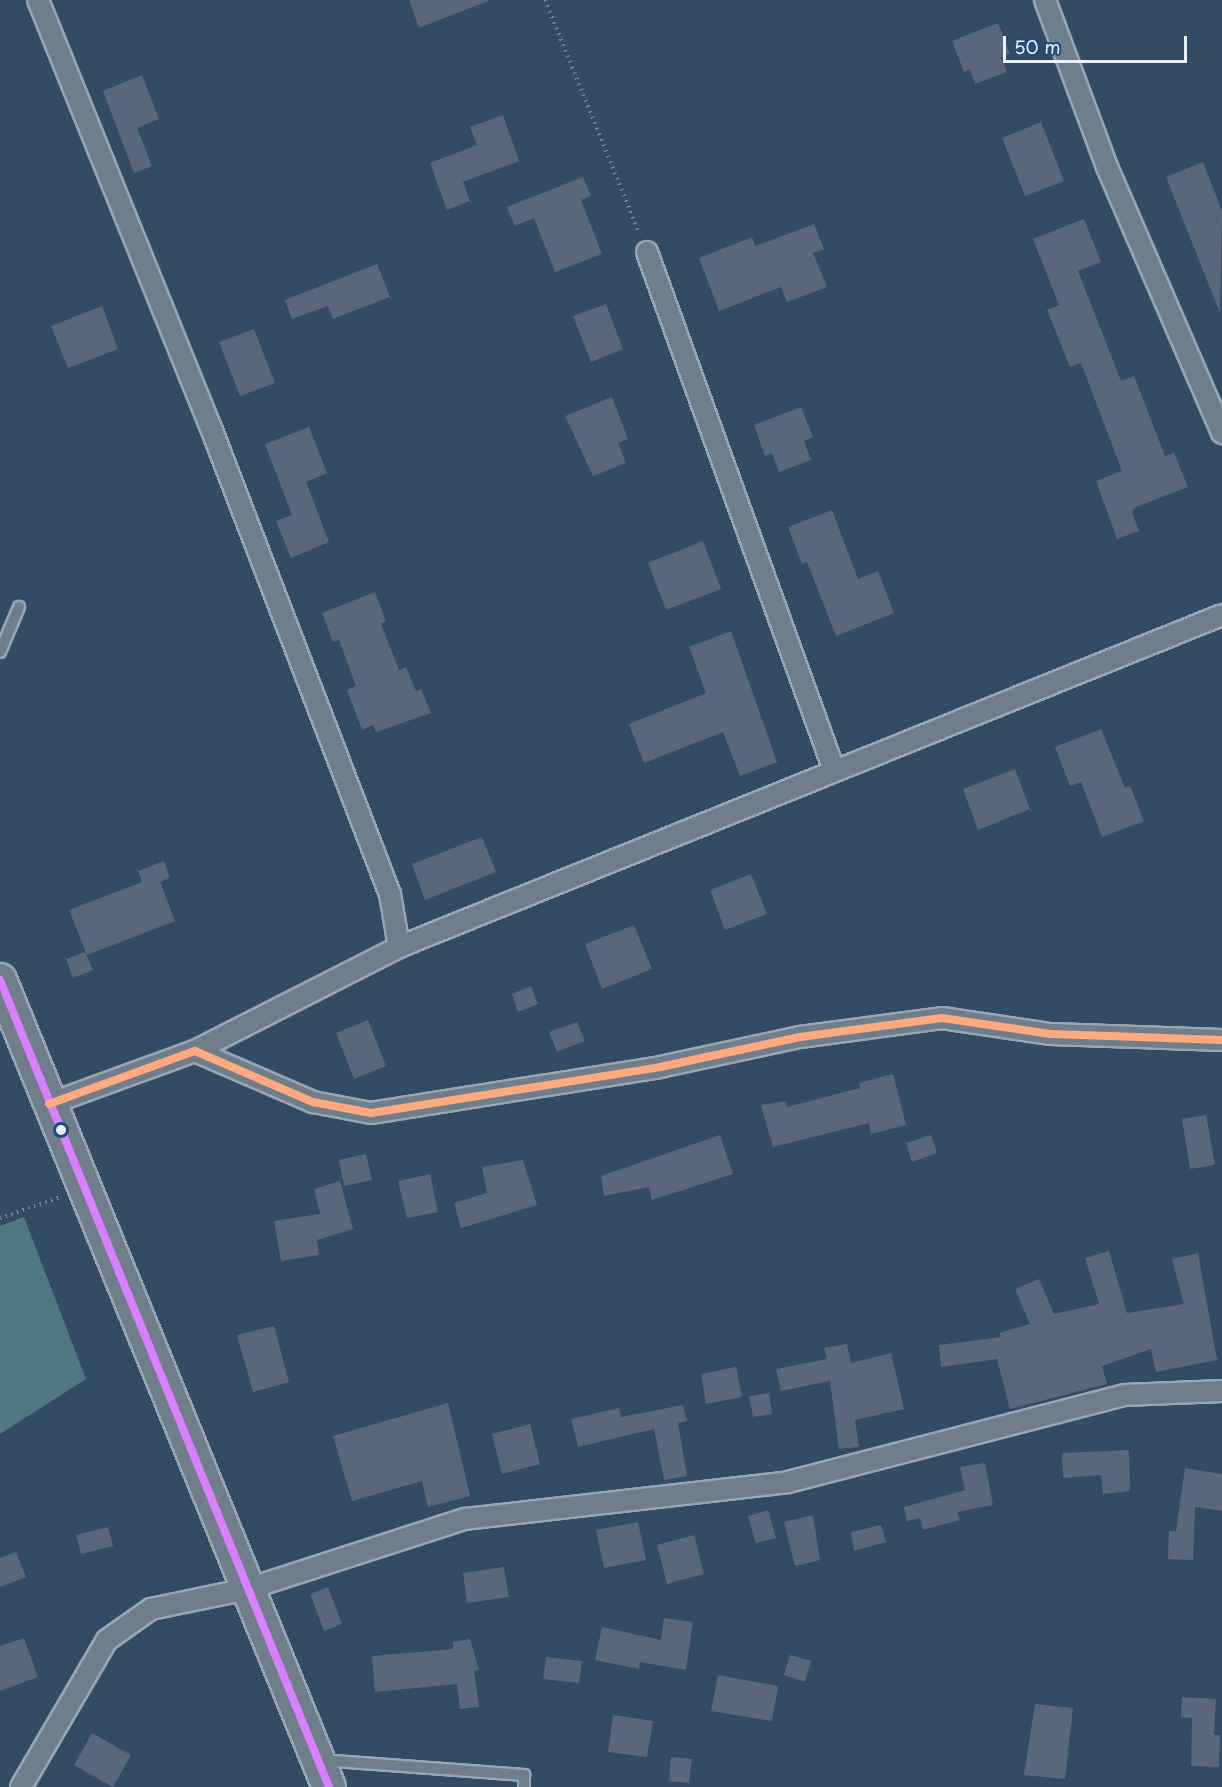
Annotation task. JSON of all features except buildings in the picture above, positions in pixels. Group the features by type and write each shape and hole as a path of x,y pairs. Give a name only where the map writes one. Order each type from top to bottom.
{"main road":[{"path":"0,980 83,1189 323,1774"}],"street":[{"path":"38,0 211,428 381,871 399,947"},
{"path":"1045,0 1107,167 1222,433"},
{"path":"647,252 834,770"},
{"path":"49,1104 195,1052 399,947 1222,615"},
{"path":"195,1052 313,1102 371,1113 660,1067 800,1037 942,1018 1051,1034 1222,1040"},
{"path":"21,1787 107,1640 151,1609 248,1589 465,1519 788,1482 1124,1395 1222,1391"}],"lane":[{"path":"0,652 19,607"},
{"path":"323,1774 524,1775 524,1787"}],"path":[{"path":"545,0 647,252"},
{"path":"0,1218 83,1189"}],"green space":[{"path":"24,1217 86,1379 0,1434 0,1226"}],"transit line":[{"path":"0,980 329,1787"},
{"path":"49,1104 195,1051 313,1102 371,1113 660,1067 800,1037 942,1018 1051,1034 1222,1040"}]}
